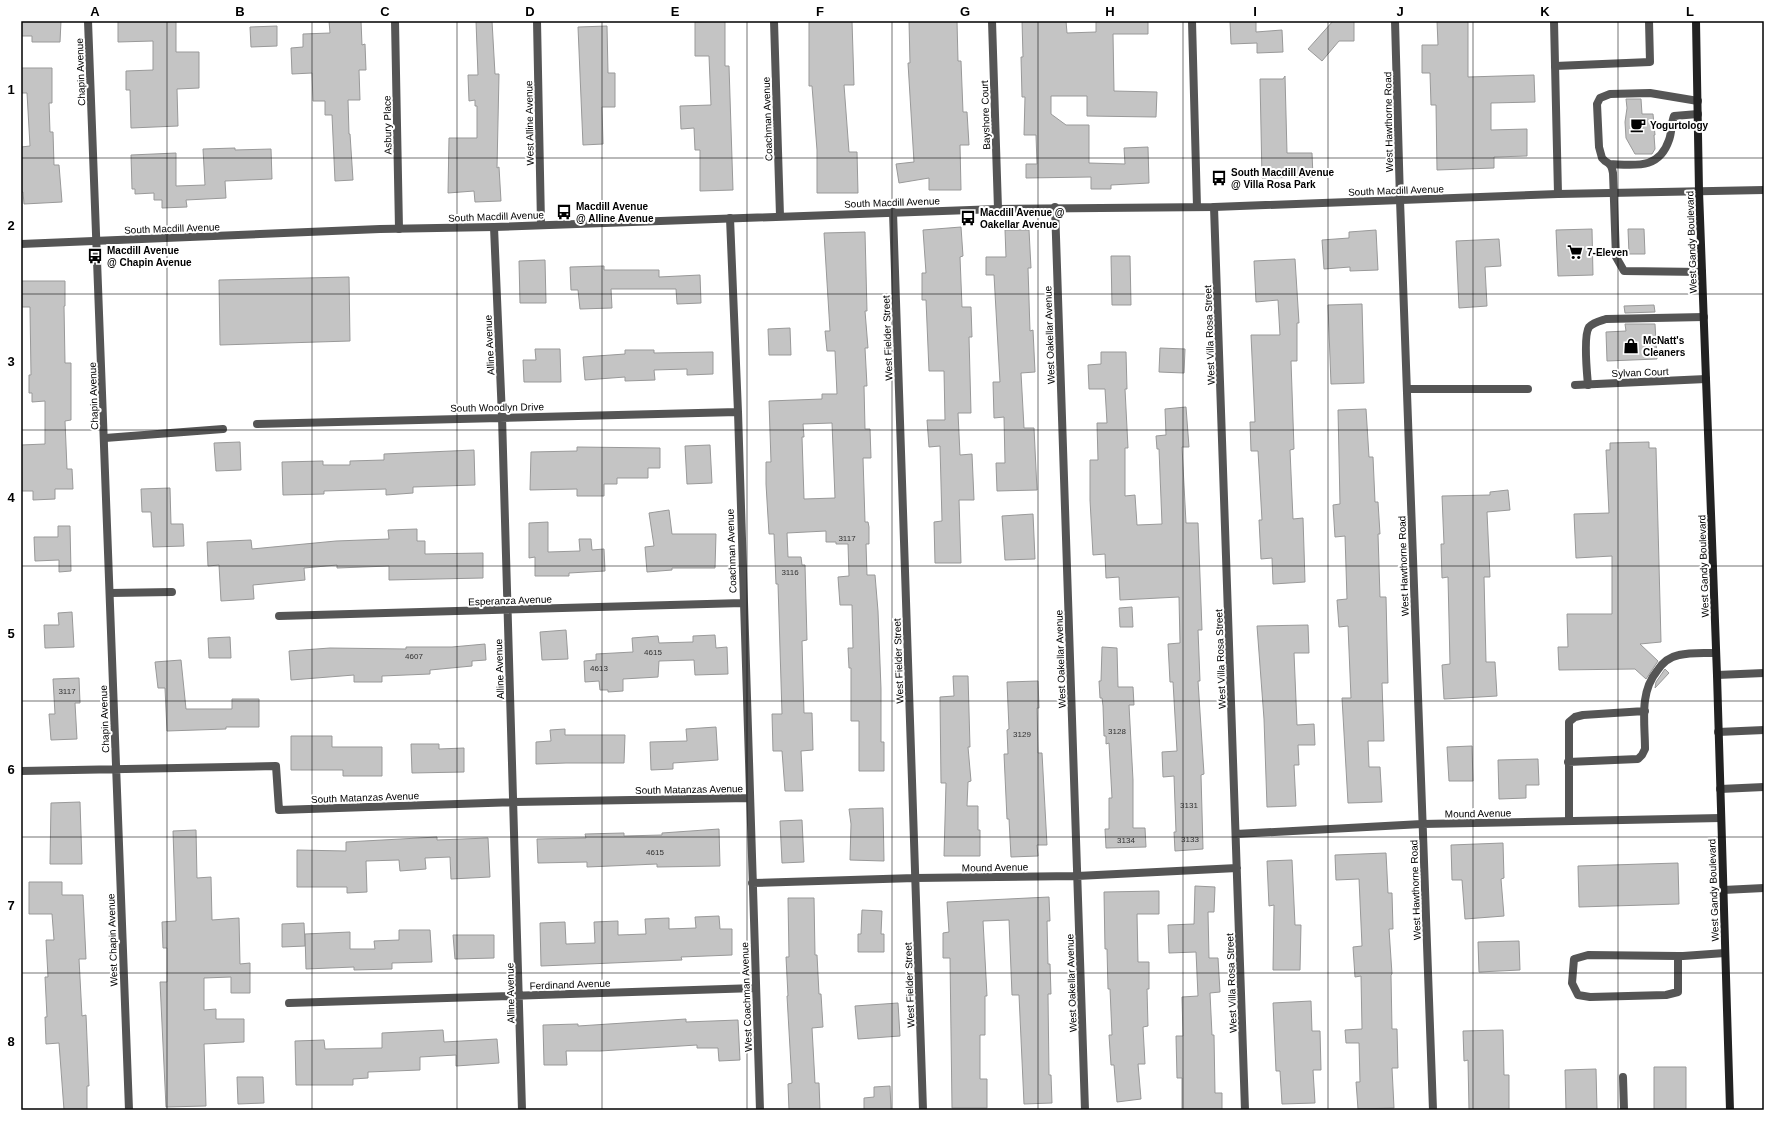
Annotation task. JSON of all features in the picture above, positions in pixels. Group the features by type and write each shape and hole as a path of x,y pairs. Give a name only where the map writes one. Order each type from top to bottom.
{"main road":[{"name":"West Gandy Boulevard","path":"1696,21 1699,192 1717,675 1730,1110"}],"street":[{"name":"Chapin Avenue","path":"88,21 105,438 116,769"},
{"name":"Asbury Place","path":"395,21 399,229"},
{"name":"West Alline Avenue","path":"537,21 541,224"},
{"name":"Coachman Avenue","path":"774,21 780,216"},
{"name":"Bayshore Court","path":"992,21 998,209"},
{"path":"1192,21 1197,207"},
{"name":"West Hawthorne Road","path":"1395,21 1400,200 1433,1110"},
{"path":"1554,21 1558,194"},
{"path":"1555,66 1650,62 1649,21"},
{"path":"1698,101 1674,98 1659,93 1610,94 1600,98 1598,104 1600,153 1604,162 1610,164 1642,165 1650,163 1658,158 1665,150 1669,140 1674,116 1698,114"},
{"path":"1610,164 1612,167 1614,193 1616,257 1624,271 1702,272"},
{"name":"South Macdill Avenue","path":"21,244 399,229 1054,207 1214,207 1558,194 1764,190"},
{"name":"West Oakellar Avenue","path":"1054,207 1085,1110"},
{"name":"West Villa Rosa Street","path":"1214,207 1245,1110"},
{"name":"West Fielder Street","path":"893,212 922,1110"},
{"name":"Coachman Avenue","path":"730,218 738,412 752,883"},
{"name":"Alline Avenue","path":"494,227 502,417 520,996 522,1110"},
{"path":"1588,384 1586,339 1588,328 1594,322 1606,319 1704,317"},
{"name":"Sylvan Court","path":"1575,385 1706,380"},
{"path":"1407,389 1528,388"},
{"name":"South Woodlyn Drive","path":"257,424 738,412"},
{"path":"105,438 222,429"},
{"path":"110,593 172,592"},
{"name":"Esperanza Avenue","path":"279,616 743,603"},
{"path":"1568,762 1638,759 1645,749 1644,700 1647,686 1660,666 1669,659 1687,654 1716,653"},
{"path":"1717,675 1764,673 1764,680"},
{"path":"1568,821 1569,722 1575,717 1583,715 1645,711"},
{"path":"1718,732 1764,730"},
{"name":"South Matanzas Avenue","path":"21,771 276,766 279,810 514,802 750,798"},
{"name":"West Chapin Avenue","path":"116,769 129,1110"},
{"path":"1720,789 1764,787"},
{"name":"Mound Avenue","path":"1236,834 1422,824 1721,818"},
{"name":"Mound Avenue","path":"752,883 915,878 1077,876 1237,868"},
{"name":"West Coachman Avenue","path":"752,883 760,1110"},
{"path":"1723,890 1764,888"},
{"path":"1678,956 1678,992 1666,995 1590,997 1578,995 1572,983 1574,959 1588,955 1678,956 1725,953"},
{"name":"Ferdinand Avenue","path":"289,1003 756,988"},
{"path":"1623,1077 1624,1110"}],"building":[{"path":"21,21 61,21 60,42 32,42 32,36 21,36"},
{"path":"118,21 176,21 176,52 199,52 199,88 177,89 178,126 131,128 130,90 126,90 126,71 153,70 153,41 118,42"},
{"path":"329,21 361,21 362,45 365,44 366,70 359,70 360,100 348,100 353,180 335,181 332,115 325,115 325,101 313,101 312,73 292,74 291,48 303,47 303,34 330,33"},
{"path":"476,21 492,21 495,74 499,74 497,168 499,167 501,201 475,202 474,191 448,193 449,138 477,138 477,106 475,106 475,100 469,101 468,75 478,75"},
{"path":"725,21 725,66 729,66 733,190 700,191 700,150 695,150 694,128 681,129 680,106 711,105 709,56 695,56 695,22"},
{"path":"809,21 852,21 854,85 844,85 849,152 857,152 858,193 817,193 817,150 812,86 809,86"},
{"path":"909,21 957,21 958,61 961,61 963,112 967,112 969,145 960,145 961,190 929,190 929,178 899,183 896,164 914,162 908,63 910,63"},
{"path":"1022,21 1066,21 1067,33 1096,32 1096,21 1148,21 1148,34 1113,34 1114,91 1157,92 1156,117 1087,116 1087,96 1051,96 1051,114 1066,125 1089,125 1089,163 1125,164 1124,148 1148,147 1149,183 1111,185 1111,189 1091,189 1091,177 1026,178 1026,164 1037,164 1036,135 1024,135 1025,97 1022,97"},
{"path":"1230,21 1256,21 1256,32 1282,30 1283,52 1257,53 1257,43 1231,44"},
{"path":"1333,21 1354,21 1354,41 1339,41 1322,61 1308,49"},
{"path":"1437,21 1468,21 1468,77 1534,75 1535,102 1491,103 1491,130 1527,129 1527,156 1494,157 1494,168 1437,170 1436,105 1431,105 1430,73 1422,73 1422,45 1438,45"},
{"path":"277,26 277,46 251,47 250,27"},
{"path":"607,26 608,73 615,73 615,107 602,107 603,144 583,145 578,27"},
{"path":"21,68 52,68 52,103 49,103 50,132 53,132 54,165 59,165 62,202 24,204 23,192 21,192 21,147 30,146 27,93 21,93"},
{"path":"1285,76 1287,153 1312,153 1313,177 1262,178 1260,79 1283,79"},
{"name":"Yogurtology","path":"1626,99 1641,99 1642,114 1653,114 1655,149 1652,154 1635,154 1626,138"},
{"path":"235,148 235,150 271,149 272,179 225,181 226,198 186,200 187,207 162,208 162,200 154,200 154,193 135,194 135,189 132,189 131,155 176,153 176,186 205,185 203,149"},
{"path":"961,227 963,256 960,257 962,307 971,307 972,337 969,337 971,413 958,413 960,455 972,454 974,500 959,500 961,563 935,563 934,522 942,521 940,446 929,447 927,420 945,420 944,371 929,371 926,300 922,300 922,273 926,273 923,230"},
{"name":"7-Eleven","path":"1592,229 1593,275 1558,276 1556,230"},
{"name":"7-Eleven","path":"1628,229 1644,229 1645,254 1629,254"},
{"path":"1005,230 1029,230 1031,268 1028,268 1030,331 1033,330 1035,372 1021,373 1024,428 1034,428 1037,490 997,491 996,463 1005,463 1004,417 994,418 993,382 1000,382 994,275 986,275 986,257 1006,257"},
{"path":"1376,230 1378,270 1350,271 1350,267 1324,269 1322,240 1349,238 1349,232"},
{"path":"865,232 867,311 865,311 868,348 865,348 867,386 864,386 865,429 870,429 871,458 863,458 865,522 868,522 869,527 869,544 866,544 867,575 875,575 878,611 881,689 881,742 884,742 884,771 859,771 859,721 851,721 851,668 849,668 848,648 853,648 852,605 840,605 838,577 849,576 848,544 826,542 826,531 787,533 788,557 801,557 802,565 805,565 807,640 802,641 804,713 812,713 813,750 801,751 803,791 785,791 782,751 773,751 772,714 782,714 778,584 776,584 774,534 769,534 766,484 766,462 771,462 769,401 822,399 822,394 837,394 835,351 827,351 825,331 830,331 824,233","holes":["832,423 835,498 804,499 803,424"]},
{"path":"1499,239 1501,266 1485,267 1487,306 1459,308 1456,241"},
{"path":"1111,256 1130,256 1131,305 1112,305"},
{"path":"1295,259 1299,323 1297,323 1297,361 1291,361 1294,449 1290,450 1293,519 1303,518 1305,582 1273,584 1272,558 1261,559 1259,520 1262,520 1258,451 1251,451 1250,422 1255,422 1251,335 1280,335 1278,300 1256,302 1254,261"},
{"path":"545,260 546,303 520,303 519,261"},
{"path":"604,266 604,270 659,270 659,277 700,275 701,303 677,304 676,289 611,289 612,308 580,309 578,290 571,290 570,267"},
{"path":"349,277 350,341 220,345 219,280"},
{"path":"21,281 65,281 65,363 71,363 71,420 65,421 67,469 72,469 73,489 55,489 55,499 33,500 33,491 22,491 21,445 45,444 45,401 32,402 32,393 29,393 29,375 31,375 30,307 21,307"},
{"path":"1362,304 1364,383 1331,384 1328,305"},
{"path":"1654,305 1655,312 1625,313 1624,306"},
{"name":"McNatt's Cleaners","path":"1625,324 1655,324 1657,359 1607,361 1606,332 1626,331"},
{"path":"790,328 791,355 769,355 768,329"},
{"path":"1160,348 1185,349 1184,373 1159,372"},
{"path":"535,349 560,349 561,382 524,382 523,360 536,360"},
{"path":"625,350 654,350 654,353 713,352 713,374 687,375 687,369 654,370 655,380 625,381 625,377 585,380 583,357 625,354"},
{"path":"1101,352 1126,352 1127,389 1125,389 1128,448 1125,448 1125,496 1135,495 1137,525 1162,524 1159,449 1157,449 1156,436 1166,435 1165,409 1186,407 1189,447 1182,447 1186,523 1198,523 1202,630 1198,630 1200,681 1198,681 1204,774 1201,775 1203,849 1175,851 1174,832 1176,832 1174,776 1163,777 1162,752 1177,751 1173,682 1170,682 1168,644 1180,643 1179,597 1120,600 1119,577 1106,578 1105,554 1093,555 1090,500 1090,460 1098,460 1097,423 1107,423 1105,389 1089,389 1088,365 1101,364"},
{"path":"1366,409 1369,457 1373,457 1375,502 1378,502 1380,534 1378,534 1380,597 1386,597 1388,683 1382,683 1384,741 1368,741 1369,767 1380,767 1382,802 1348,803 1342,698 1351,698 1348,626 1339,627 1337,600 1347,599 1345,536 1335,537 1333,505 1340,504 1338,410"},
{"path":"240,442 241,470 216,471 214,443"},
{"path":"1649,442 1649,448 1656,448 1661,642 1640,644 1658,661 1646,679 1635,669 1559,670 1558,647 1568,647 1567,614 1612,614 1612,556 1576,558 1574,514 1609,513 1606,450 1610,450 1610,443"},
{"path":"710,445 712,483 687,484 685,446"},
{"path":"577,447 660,448 660,468 648,468 648,478 617,478 617,484 604,484 604,496 577,496 577,489 530,490 531,452 577,451"},
{"path":"474,450 475,485 413,487 413,493 386,495 386,489 324,491 324,494 283,495 282,462 323,461 323,465 350,465 350,461 384,460 384,454"},
{"path":"170,488 171,524 183,524 184,546 153,547 151,512 142,512 141,489"},
{"path":"1508,490 1510,510 1487,512 1490,577 1484,577 1486,662 1495,662 1497,696 1444,699 1442,665 1450,664 1448,577 1442,578 1441,544 1444,544 1442,496 1490,495 1490,492"},
{"path":"669,510 672,534 716,534 715,568 672,568 672,570 647,572 645,547 654,546 649,513"},
{"path":"1033,514 1035,559 1005,560 1002,516"},
{"path":"548,522 548,552 580,551 579,539 591,539 592,550 604,549 605,571 569,573 569,576 535,576 535,557 529,558 529,523"},
{"path":"58,526 70,526 71,571 59,572 59,560 35,561 34,537 58,537"},
{"path":"417,529 417,541 425,541 425,554 483,553 483,578 389,580 389,566 337,568 337,565 304,568 305,580 253,585 254,599 221,601 219,565 208,566 207,542 251,540 252,549 336,541 389,539 388,530"},
{"path":"1132,607 1133,627 1120,627 1119,608"},
{"path":"72,612 74,647 45,648 44,625 59,625 58,613"},
{"path":"1308,625 1309,653 1294,653 1297,725 1314,724 1315,745 1298,745 1299,765 1294,765 1296,806 1267,807 1264,719 1257,626"},
{"path":"566,630 568,659 542,660 540,632"},
{"path":"715,635 716,648 727,647 728,674 695,675 694,660 659,661 658,677 623,679 623,691 608,692 608,690 600,690 599,681 585,682 584,661 596,660 596,654 633,652 632,638 658,636 659,643 693,642 693,636"},
{"path":"230,637 231,658 209,658 208,638"},
{"path":"485,644 486,660 472,661 472,666 430,670 430,674 382,676 382,682 354,682 354,675 291,680 289,651 330,648 406,649 406,647 452,647"},
{"path":"1102,647 1117,648 1118,687 1133,687 1134,705 1129,705 1133,780 1133,828 1145,828 1146,847 1106,848 1105,829 1109,829 1109,798 1112,798 1109,743 1106,744 1106,736 1104,736 1103,706 1102,698 1100,698 1099,681 1101,681"},
{"path":"181,660 186,709 232,709 232,699 259,699 259,727 226,727 226,729 167,731 165,688 158,688 155,662"},
{"path":"1665,669 1669,673 1655,688 1656,682"},
{"path":"953,676 968,676 970,747 968,747 971,781 968,782 967,806 978,806 980,856 944,856 946,783 941,783 940,697 954,696"},
{"path":"79,678 80,703 75,703 77,739 51,740 49,714 55,714 53,679"},
{"path":"1038,681 1038,753 1042,753 1047,845 1037,845 1038,856 1011,857 1009,819 1007,819 1004,754 1008,754 1007,730 1009,729 1007,682"},
{"path":"716,727 718,760 673,763 673,769 651,770 650,742 687,741 686,729"},
{"path":"565,729 565,735 625,735 624,763 536,764 536,742 551,741 550,730"},
{"path":"291,736 332,736 332,747 382,747 382,776 343,776 343,770 291,770"},
{"path":"411,744 439,744 439,749 464,748 464,772 412,773"},
{"path":"1472,746 1473,781 1449,781 1447,747"},
{"path":"1538,759 1539,785 1526,785 1526,798 1499,799 1498,760"},
{"path":"80,802 82,864 50,864 51,803"},
{"path":"883,808 884,861 850,860 851,824 849,809"},
{"path":"802,820 804,862 782,863 780,821"},
{"path":"719,829 720,866 657,867 657,864 587,867 587,862 538,863 537,839 586,838 585,834 624,833 624,836 662,835 662,833"},
{"path":"196,830 197,878 211,877 212,920 239,918 240,964 250,963 250,993 231,993 231,977 204,978 204,1010 216,1009 216,1019 244,1019 244,1042 204,1044 206,1106 166,1107 160,982 167,982 167,948 163,948 162,922 176,921 173,831"},
{"path":"437,837 437,840 488,838 490,877 451,879 450,857 425,858 426,869 400,871 399,860 366,861 367,892 347,893 347,887 297,887 297,850 346,851 346,842"},
{"path":"1503,843 1504,878 1501,879 1504,916 1465,919 1462,880 1452,880 1451,845"},
{"path":"1386,853 1388,893 1392,893 1393,929 1389,929 1392,974 1392,1029 1397,1029 1398,1068 1392,1068 1394,1108 1358,1109 1356,1082 1360,1082 1359,1043 1346,1043 1345,1030 1362,1029 1361,976 1355,977 1353,947 1362,946 1359,879 1336,880 1335,855"},
{"path":"1292,860 1295,925 1301,925 1300,970 1273,970 1274,905 1269,906 1267,861"},
{"path":"1678,863 1679,904 1579,907 1578,866"},
{"path":"29,882 62,882 62,895 83,895 86,959 79,959 82,1016 86,1015 89,1086 87,1086 87,1110 64,1110 59,1043 46,1044 45,1017 47,1017 45,977 48,977 46,940 54,940 52,914 29,914"},
{"path":"1195,886 1215,887 1214,912 1208,912 1209,958 1218,958 1220,992 1210,993 1212,1035 1214,1035 1215,1093 1222,1093 1222,1110 1182,1110 1182,1078 1177,1078 1176,1036 1183,1036 1182,997 1198,996 1196,952 1169,953 1168,925 1194,924"},
{"path":"1159,891 1159,914 1137,914 1138,962 1149,962 1149,989 1147,989 1148,1026 1143,1027 1145,1064 1138,1064 1141,1099 1117,1102 1114,1065 1111,1065 1109,1035 1112,1035 1110,989 1108,989 1107,949 1105,949 1104,892"},
{"path":"1049,897 1050,921 1047,921 1048,964 1050,964 1051,994 1048,994 1049,1075 1051,1075 1052,1103 1024,1104 1019,995 1012,995 1009,920 983,921 987,996 985,996 985,1035 980,1035 980,1079 987,1079 987,1108 952,1108 950,958 943,958 943,933 949,932 947,902"},
{"path":"788,898 814,898 815,955 817,955 819,994 821,994 823,1027 812,1028 815,1083 819,1083 820,1110 789,1110 788,1084 792,1083 786,957 789,957"},
{"path":"862,910 882,911 881,934 884,934 884,952 858,952 858,934 861,934"},
{"path":"719,916 720,929 732,929 732,955 681,957 682,960 541,966 540,923 565,922 566,944 595,943 594,922 618,921 618,935 646,934 645,919 669,918 669,929 696,928 695,917"},
{"path":"304,923 305,946 282,947 282,924"},
{"path":"399,930 430,930 432,962 392,963 392,969 354,970 354,967 306,969 305,934 350,932 350,949 375,949 374,941 399,940"},
{"path":"453,935 494,935 494,958 455,959"},
{"path":"1519,941 1520,970 1479,972 1478,942"},
{"path":"1311,1001 1312,1031 1320,1031 1321,1070 1313,1070 1315,1103 1282,1104 1280,1071 1276,1071 1273,1003"},
{"path":"898,1003 900,1036 858,1039 855,1006"},
{"path":"686,1019 686,1022 738,1020 740,1060 719,1061 718,1048 697,1048 697,1045 600,1051 566,1051 567,1065 544,1065 543,1025 578,1024 578,1026"},
{"path":"443,1030 444,1042 497,1039 499,1063 456,1066 456,1055 420,1057 420,1070 368,1072 368,1078 353,1079 353,1085 296,1085 295,1041 324,1040 325,1049 382,1048 382,1033"},
{"path":"1503,1030 1504,1075 1509,1075 1509,1110 1469,1110 1468,1060 1464,1061 1463,1031"},
{"path":"1654,1067 1686,1067 1686,1110 1654,1110"},
{"path":"1596,1069 1597,1110 1566,1110 1565,1070"},
{"path":"237,1077 263,1077 264,1103 238,1104"},
{"path":"890,1086 891,1110 864,1110 864,1098 874,1097 874,1087"}],"place":[{"name":"Yogurtology","path":"1638,125"},
{"name":"South Macdill Avenue @ Villa Rosa Park","path":"1219,178"},
{"name":"Macdill Avenue @ Alline Avenue","path":"564,212"},
{"name":"Macdill Avenue @ Oakellar Avenue","path":"968,218"},
{"name":"7-Eleven","path":"1575,252"},
{"name":"Macdill Avenue @ Chapin Avenue","path":"95,256"},
{"name":"McNatt's Cleaners","path":"1631,346"}]}
